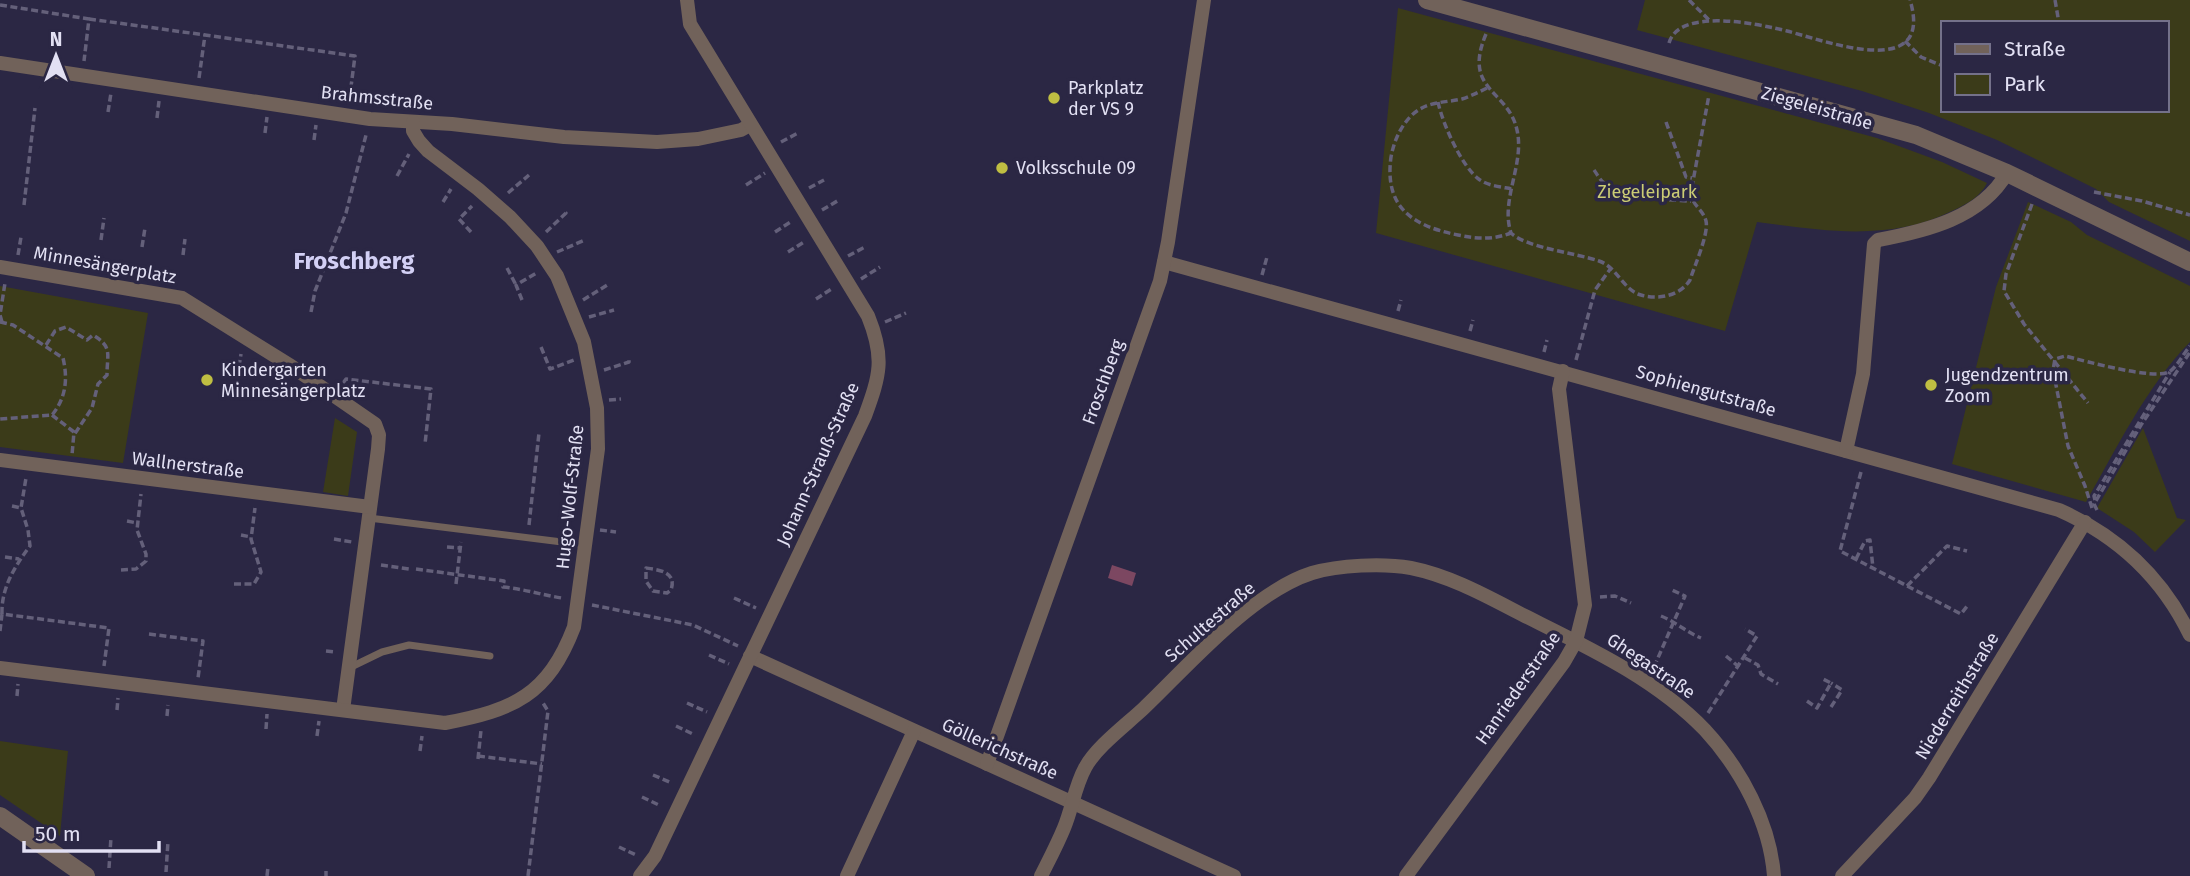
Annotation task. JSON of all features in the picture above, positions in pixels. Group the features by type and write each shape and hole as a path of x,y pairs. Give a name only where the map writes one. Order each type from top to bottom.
{"street":[{"name":"Johann-Strauß-Straße","path":"640,876 654,856 747,652 865,416 878,373 880,356 868,316 690,24 687,0"},
{"name":"Froschberg","path":"987,764 1160,281 1204,0"},
{"name":"Ziegeleistraße","path":"1427,0 1916,135 2007,173 2190,262"},
{"name":"Brahmsstraße","path":"0,63 370,120 452,124 564,137 657,142 698,139 741,130 750,125"},
{"name":"Hugo-Wolf-Straße","path":"0,668 445,723 486,715 521,699 552,671 565,650 574,627 597,457 594,385 577,320 557,276 537,246 510,217 428,151 413,131 413,122"},
{"path":"1846,451 1863,374 1874,244 1878,240 1938,226 1958,217 1986,200 2007,173"},
{"name":"Sophiengutstraße","path":"1164,262 1569,367 1846,451 2059,510 2108,536 2148,570 2190,635"},
{"name":"Minnesängerplatz","path":"0,267 182,298 290,366 367,418 379,430 369,512"},
{"name":"Hanriederstraße","path":"1406,876 1564,662 1576,641 1585,605 1559,389 1569,367"},
{"name":"Wallnerstraße","path":"0,460 369,512"},
{"path":"343,710 369,512"},
{"name":"Niederreithstraße","path":"1842,876 1915,797 1929,778 2085,522"},
{"name":"Schultestraße","path":"1041,876 1064,829 1085,768 1104,746 1250,609 1281,587 1312,573 1380,565 1410,568 1442,577 1480,593 1576,641"},
{"name":"Ghegastraße","path":"1576,641 1602,654 1653,687 1684,709 1707,732 1734,768 1752,800 1768,839 1774,876"},
{"name":"Göllerichstraße","path":"747,652 1234,876"},
{"path":"847,876 914,731"},
{"path":"0,816 86,876"}],"lane":[{"path":"369,512 462,530 586,545"},
{"path":"348,668 382,652 409,645 491,656"}],"path":[{"path":"1689,0 1711,21"},
{"path":"1669,43 1676,29 1698,21 1711,21 1764,26 1823,42 1882,51 1905,41 1911,34 1914,25 1910,0"},
{"path":"2055,0 2059,21"},
{"path":"0,5 355,56 349,100"},
{"path":"84,60 89,19"},
{"path":"1488,29 1479,57 1481,76 1487,88 1506,107 1517,129 1519,150 1508,220 1511,233 1527,243 1598,261 1611,268 1639,295 1664,296 1680,292 1686,287 1706,230 1706,221 1692,201 1693,179 1710,89"},
{"path":"199,75 205,35"},
{"path":"1905,41 1921,57 1941,65"},
{"path":"1487,88 1463,99 1438,102 1412,116 1397,135 1390,175 1395,199 1406,215 1416,222 1445,232 1491,239 1511,233"},
{"path":"108,112 111,95"},
{"path":"1438,102 1449,136 1473,174 1488,184 1513,189"},
{"path":"156,118 159,103"},
{"path":"24,205 35,108"},
{"path":"265,133 267,118"},
{"path":"1665,122 1686,177 1693,179"},
{"path":"314,140 316,126"},
{"path":"311,312 315,291 346,213 367,133"},
{"path":"776,145 797,133"},
{"path":"397,176 409,154"},
{"path":"1594,170 1602,182 1625,190 1671,201 1692,201"},
{"path":"503,197 529,175"},
{"path":"746,185 758,178"},
{"path":"812,186 824,180"},
{"path":"2094,192 2143,201 2190,215"},
{"path":"443,202 449,193"},
{"path":"823,209 839,200"},
{"path":"471,232 459,219 477,201"},
{"path":"2033,202 2006,274 2004,291 2024,324 2088,403"},
{"path":"542,236 566,214 564,212"},
{"path":"101,240 104,218"},
{"path":"775,232 790,222"},
{"path":"142,247 145,228"},
{"path":"17,259 20,237"},
{"path":"183,255 185,239"},
{"path":"555,253 585,240"},
{"path":"788,252 799,245"},
{"path":"854,253 865,247"},
{"path":"1261,277 1267,257"},
{"path":"865,276 880,267"},
{"path":"507,268 522,300"},
{"path":"1569,367 1595,290 1611,268"},
{"path":"516,285 542,269"},
{"path":"581,300 609,284"},
{"path":"4,288 1,322 13,325 63,358 64,398 52,415"},
{"path":"816,299 832,289"},
{"path":"1397,315 1401,300"},
{"path":"587,317 614,310"},
{"path":"892,320 906,313"},
{"path":"1469,335 1473,320"},
{"path":"46,345 55,331 66,327 88,340 93,335 105,342 107,347 107,375 98,384 92,408 74,435 72,459"},
{"path":"1543,355 1547,340"},
{"path":"2096,501 2094,496 2171,370 2190,346"},
{"path":"541,347 550,369 579,358"},
{"path":"2098,512 2094,504 2141,425 2190,352"},
{"path":"234,398 241,354"},
{"path":"2054,360 2065,356 2144,373 2171,370"},
{"path":"609,368 629,360"},
{"path":"2054,360 2053,370 2068,446 2092,509 2085,522"},
{"path":"340,387 346,379 431,389 425,444"},
{"path":"0,419 52,415 72,430 74,435"},
{"path":"528,538 539,433"},
{"path":"1862,466 1840,551 1961,614 1968,605"},
{"path":"0,631 5,590 19,559 30,546 21,508 27,473"},
{"path":"121,570 135,569 146,561 137,523 142,488"},
{"path":"234,583 248,585 258,579 261,572 251,537 256,502"},
{"path":"12,506 21,508"},
{"path":"128,521 137,523"},
{"path":"456,584 462,530"},
{"path":"599,530 616,532"},
{"path":"241,535 251,537"},
{"path":"334,539 354,542"},
{"path":"1856,559 1865,541 1870,540 1873,568"},
{"path":"1907,586 1947,546 1967,551"},
{"path":"447,547 460,548"},
{"path":"5,557 19,559"},
{"path":"381,565 409,569"},
{"path":"646,568 664,570 671,576 672,586 667,593 658,593 653,591 646,581 646,568"},
{"path":"416,569 504,581 503,588 535,591 540,595 555,597"},
{"path":"1653,669 1685,596 1672,590"},
{"path":"1599,597 1615,596 1631,603"},
{"path":"734,598 761,611"},
{"path":"590,605 693,625 747,652"},
{"path":"2,614 109,628 105,660"},
{"path":"1661,616 1701,638"},
{"path":"1708,714 1757,636 1745,629"},
{"path":"149,634 203,640 199,672"},
{"path":"709,655 728,663"},
{"path":"1726,656 1740,667"},
{"path":"1745,658 1758,665 1761,674 1778,684"},
{"path":"1821,678 1842,690 1831,707"},
{"path":"1807,701 1817,708 1831,683"},
{"path":"17,690 17,696"},
{"path":"117,710 118,700"},
{"path":"687,703 699,709"},
{"path":"167,716 168,705"},
{"path":"528,876 548,711 546,707"},
{"path":"265,729 267,720"},
{"path":"317,736 318,724"},
{"path":"676,726 695,735"},
{"path":"481,731 478,758 542,764"},
{"path":"420,751 422,737"},
{"path":"653,775 668,782"},
{"path":"642,797 662,807"},
{"path":"109,868 111,837"},
{"path":"166,872 168,841"},
{"path":"619,847 637,855"},
{"path":"267,876 268,867"}],"green space":[{"path":"1645,0 2190,0 2190,241 2109,202 2096,189 1997,140 1929,113 1862,91 1637,30"},
{"name":"Ziegeleipark","path":"1398,8 1877,138 1942,162 1987,183 1977,196 1964,205 1906,227 1832,231 1757,222 1725,331 1376,233"},
{"path":"2028,202 2071,222 2087,235 2190,286 2190,342 2146,398 2086,502 1952,464 1996,287"},
{"path":"0,286 148,313 123,463 0,447"},
{"path":"335,418 357,432 348,496 323,492"},
{"path":"2143,428 2177,518 2186,520 2155,552 2134,532 2097,508"},
{"path":"0,741 68,751 60,836 0,795"}],"shaded area":[{"path":"1112,565 1136,573 1132,586 1108,578"}],"place":[{"name":"Parkplatz der VS 9","path":"1054,98"},
{"name":"Volksschule 09","path":"1002,168"},
{"name":"Kindergarten Minnesängerplatz","path":"207,380"},
{"name":"Jugendzentrum Zoom","path":"1931,385"}],"district":[{"name":"Froschberg","path":"354,261"}]}
